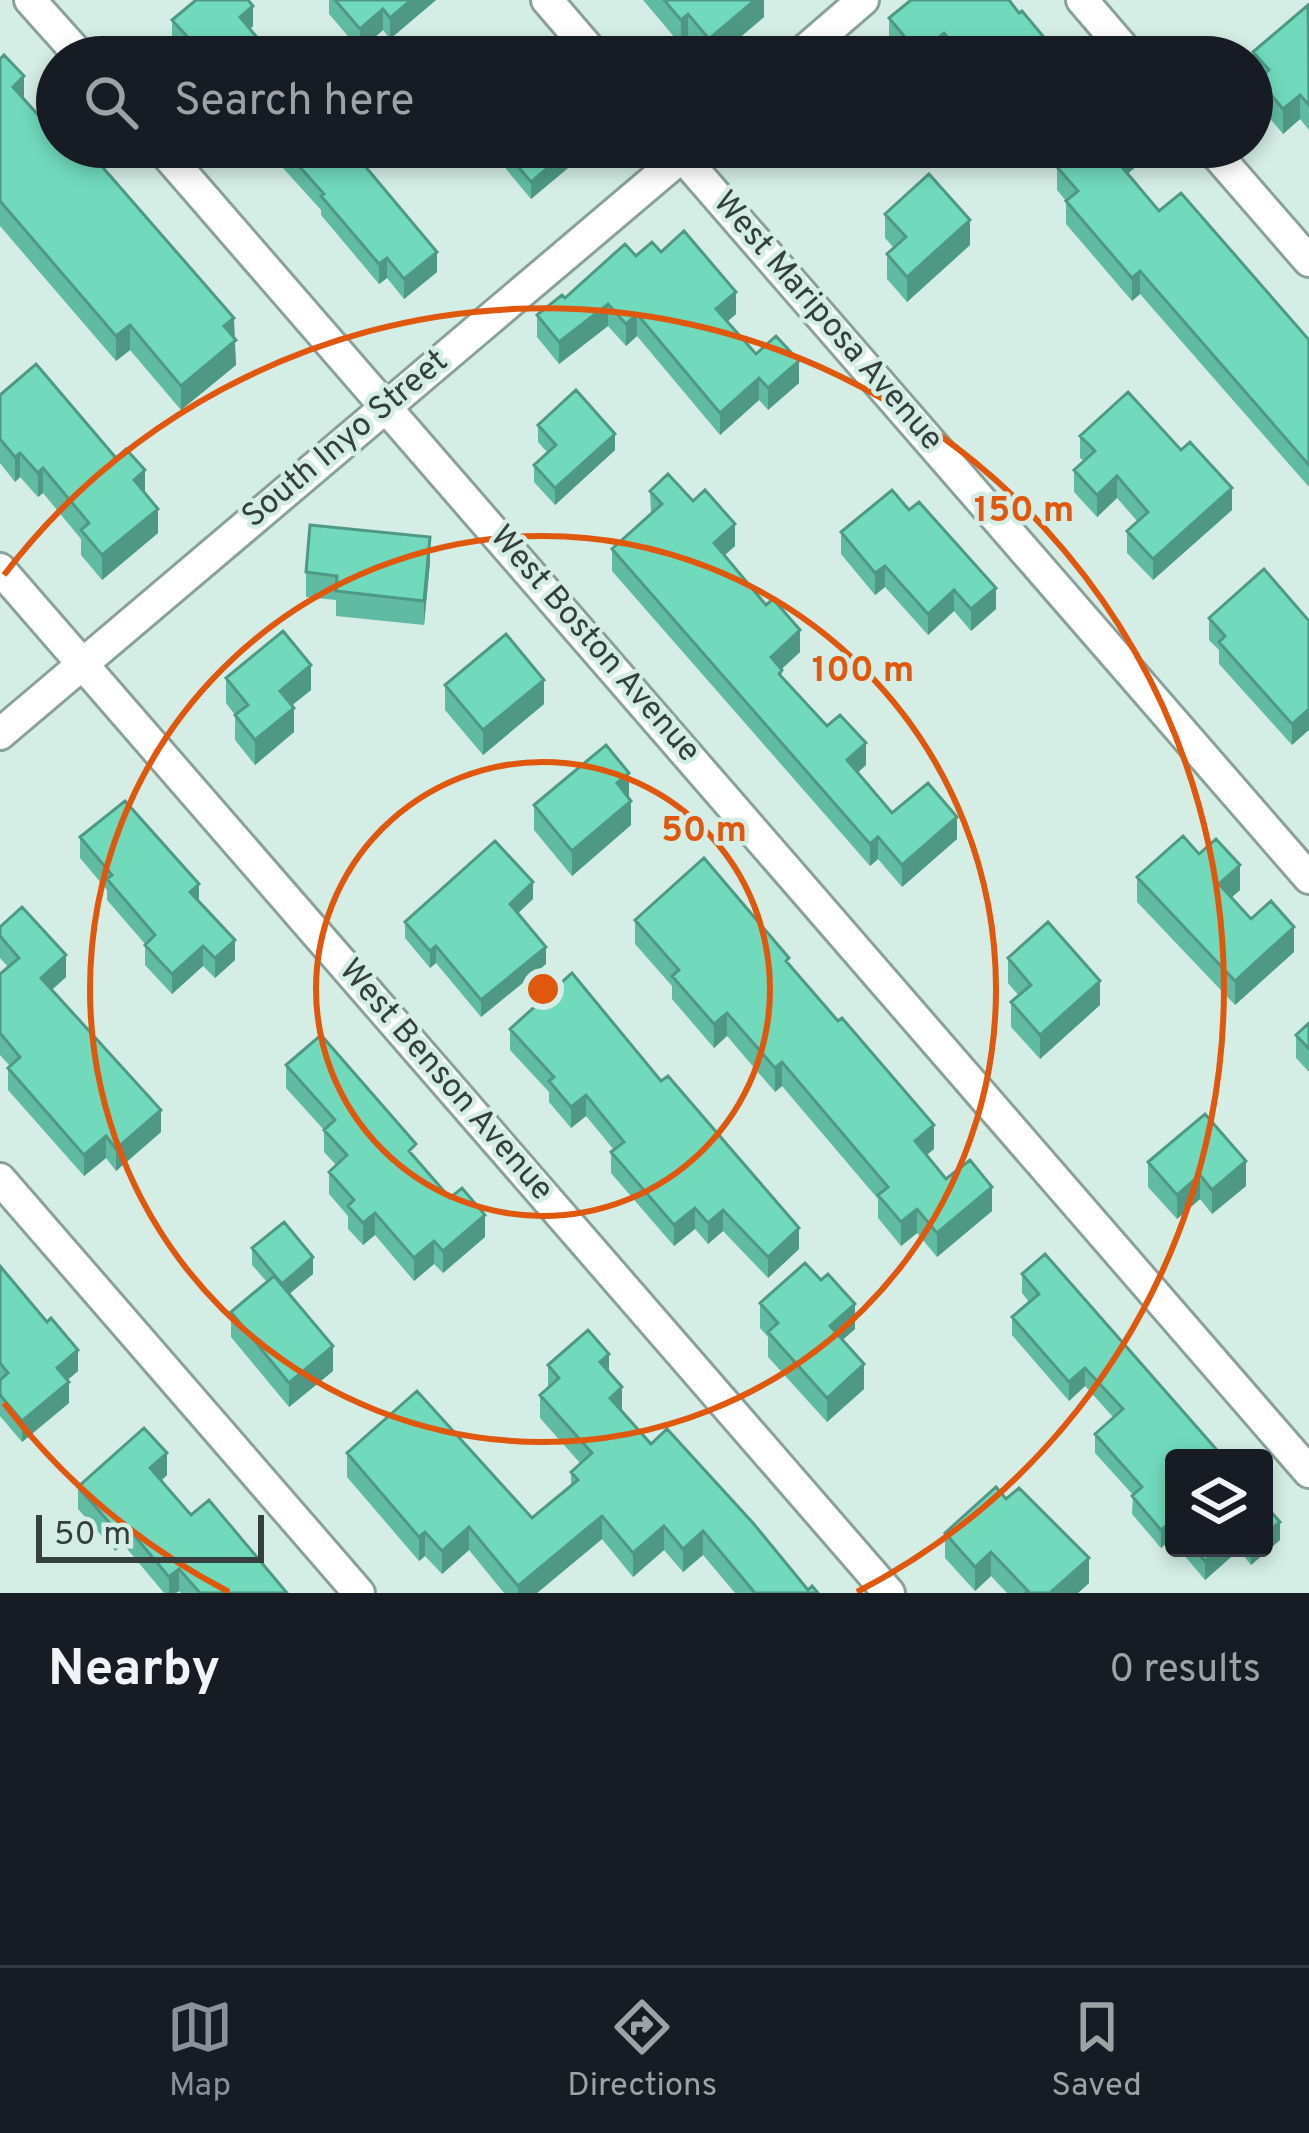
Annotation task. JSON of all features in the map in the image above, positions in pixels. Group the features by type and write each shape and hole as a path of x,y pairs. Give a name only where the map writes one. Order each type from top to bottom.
{"street":[{"path":"30,0 62,36"},
{"path":"547,0 578,36"},
{"path":"821,36 863,0"},
{"path":"1082,0 1113,36"},
{"name":"West Boston Avenue","path":"178,168 1309,1472"},
{"name":"South Inyo Street","path":"0,734 662,168"},
{"name":"West Mariposa Avenue","path":"698,168 1309,878"},
{"path":"1228,168 1309,261"},
{"name":"West Benson Avenue","path":"0,569 889,1593"},
{"path":"0,1179 359,1593"}],"building":[{"path":"196,0 248,0 253,6 240,17 256,36 187,36 172,20"},
{"path":"335,0 411,0 390,18 383,9 360,29"},
{"path":"664,0 755,0 713,36 706,36 688,14 681,20"},
{"path":"911,0 1009,0 1043,36 904,36 889,18"},
{"path":"1308,5 1309,105 1300,95 1283,109 1273,97 1272,36"},
{"path":"4,55 24,76 13,87 36,113 36,168 103,168 234,318 224,326 236,340 181,386 130,325 116,336 0,201 0,59"},
{"path":"301,168 367,168 437,252 404,279 387,258 379,264 321,196 324,194"},
{"path":"519,168 548,168 531,182"},
{"path":"1058,168 1123,168 1159,211 1181,193 1309,340 1309,465 1140,271 1132,278 1066,201 1078,191"},
{"path":"929,174 970,220 907,277 887,254 906,237 885,214"},
{"path":"684,231 736,292 716,309 756,354 776,336 799,361 768,388 759,378 720,413 637,314 626,324 608,304 559,342 537,315 562,295 565,298 625,244 636,256 652,242 661,252"},
{"path":"36,364 116,458 126,449 145,470 134,480 158,509 102,555 81,530 89,523 43,468 38,473 0,439 0,395"},
{"path":"576,390 615,434 555,488 534,465 556,445 538,425"},
{"path":"1128,392 1181,450 1190,442 1232,488 1153,559 1127,531 1148,512 1117,476 1097,495 1074,470 1095,451 1080,436"},
{"path":"668,474 693,501 705,490 735,524 714,543 766,605 773,599 800,630 771,657 782,670 779,674 827,726 840,715 866,743 847,760 892,813 928,783 957,817 902,865 878,837 870,844 612,549 662,504 650,491"},
{"path":"892,490 909,510 919,502 996,588 971,609 954,590 928,614 885,566 875,573 841,532"},
{"path":"310,525 430,537 424,601 336,591 337,576 306,572"},
{"path":"1264,569 1309,621 1309,709 1292,724 1219,642 1225,636 1209,618"},
{"path":"283,631 311,665 280,691 294,708 255,740 235,715 248,705 226,678"},
{"path":"506,634 544,680 483,730 445,685"},
{"path":"606,745 629,773 617,783 631,801 572,851 534,805"},
{"path":"125,801 199,884 190,892 235,940 215,958 203,946 172,974 145,945 155,935 107,879 112,875 80,837"},
{"path":"1183,836 1199,854 1216,839 1240,865 1219,884 1251,919 1271,901 1294,927 1235,981 1137,877"},
{"path":"495,841 533,882 510,904 546,947 481,1000 436,946 430,951 405,922"},
{"path":"704,858 789,958 786,961 934,1125 915,1141 946,1179 970,1160 992,1187 937,1233 917,1209 901,1222 878,1195 888,1187 782,1062 775,1068 727,1013 714,1024 672,976 679,970 635,920"},
{"path":"22,907 66,955 41,978 161,1110 116,1149 106,1136 84,1155 8,1068 20,1057 0,1033 0,974 19,958 0,936 0,927"},
{"path":"1048,922 1100,981 1040,1035 1011,1002 1031,985 1008,958"},
{"path":"572,973 661,1081 668,1076 799,1228 768,1257 723,1210 708,1223 695,1208 674,1225 611,1152 624,1142 586,1095 571,1107 549,1081 554,1077 510,1029"},
{"path":"1309,1023 1309,1049 1296,1035"},
{"path":"321,1035 416,1144 409,1151 450,1198 462,1188 485,1215 443,1251 434,1241 414,1258 375,1213 363,1223 348,1206 354,1200 329,1172 347,1155 324,1130 335,1120 286,1065"},
{"path":"1205,1114 1246,1161 1212,1190 1200,1175 1177,1195 1148,1162"},
{"path":"284,1222 313,1257 282,1284 252,1248"},
{"path":"1045,1254 1216,1449 1165,1449 1165,1526 1161,1530 1132,1496 1142,1487 1095,1434 1123,1409 1085,1368 1069,1382 1012,1317 1039,1294 1022,1274"},
{"path":"805,1263 821,1280 828,1274 855,1304 830,1326 864,1364 827,1398 768,1332 778,1323 760,1303"},
{"path":"0,1266 47,1322 51,1318 78,1350 57,1368 69,1382 22,1421 0,1395 0,1380 8,1373 0,1363"},
{"path":"274,1276 333,1346 289,1383 231,1312"},
{"path":"588,1330 609,1354 600,1362 622,1387 610,1398 651,1444 667,1429 808,1590 812,1586 818,1593 755,1593 703,1531 683,1549 664,1526 633,1553 602,1516 518,1586 469,1527 442,1551 425,1532 419,1537 347,1453 417,1391 532,1518 578,1480 571,1472 592,1453 540,1395 559,1378 548,1365"},
{"path":"144,1428 167,1453 150,1468 191,1515 209,1500 287,1593 200,1593 179,1569 169,1577 123,1522 115,1529 78,1487"},
{"path":"996,1487 1006,1499 1019,1488 1089,1558 1054,1593 1026,1593 991,1552 975,1567 945,1533"}]}
